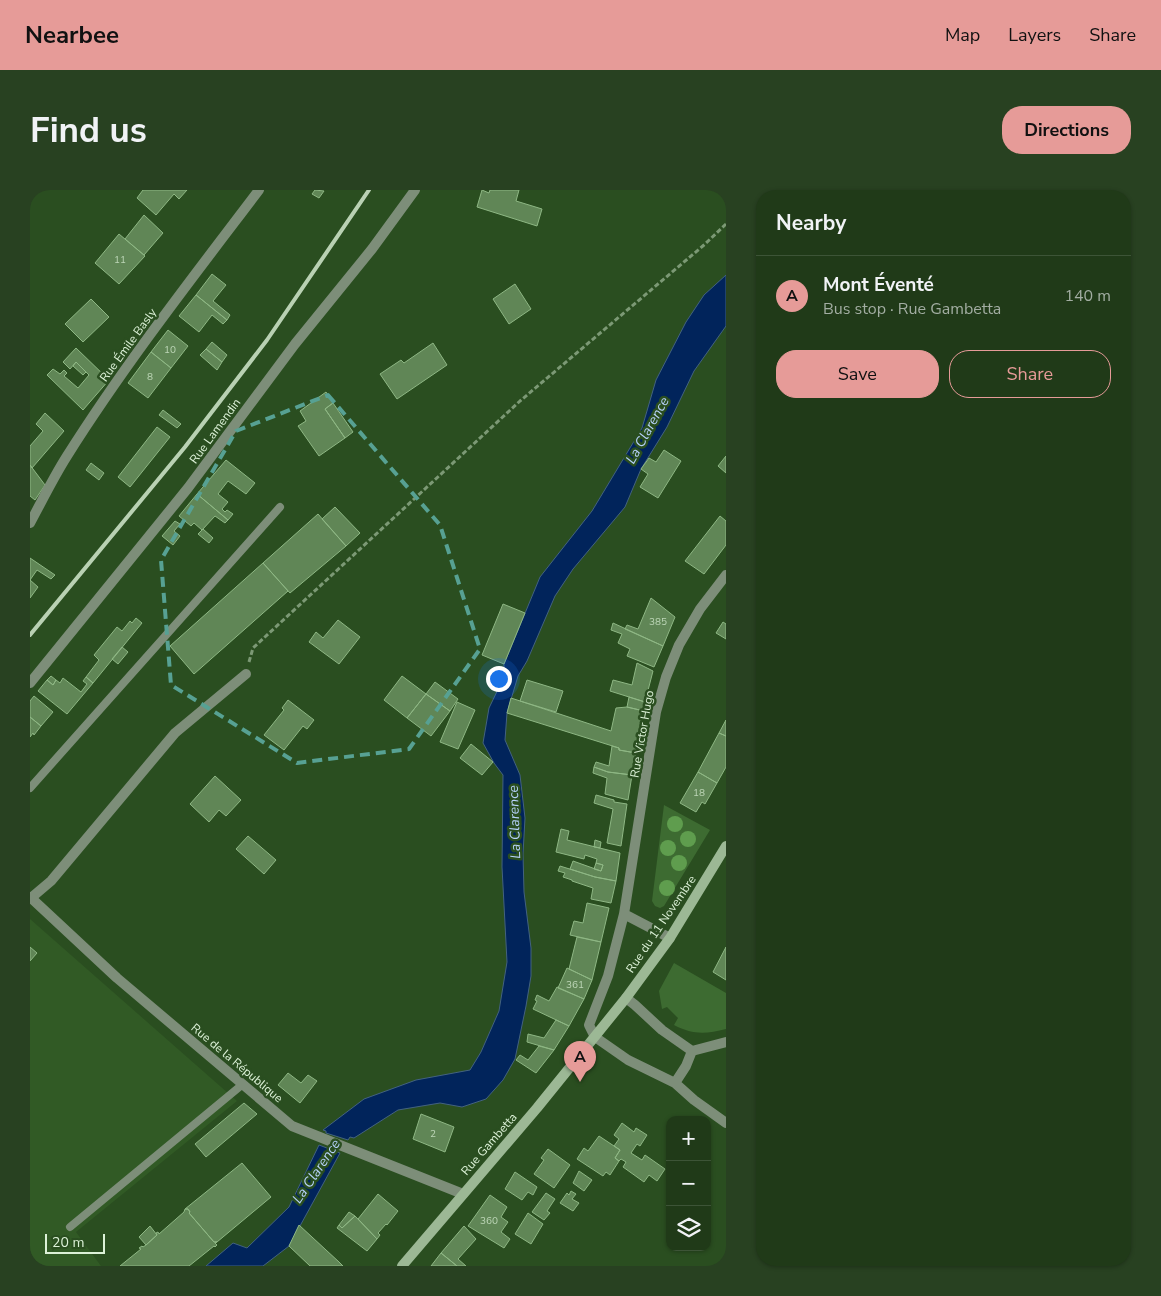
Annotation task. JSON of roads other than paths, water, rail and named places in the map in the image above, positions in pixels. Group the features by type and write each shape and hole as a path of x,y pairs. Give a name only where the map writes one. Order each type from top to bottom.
{"main road":[{"name":"Rue du 11 Novembre","path":"595,1038 670,938 726,846"},
{"name":"Rue Gambetta","path":"402,1266 595,1038"}],"street":[{"name":"Rue Émile Basly","path":"30,523 66,458 93,416 163,318 259,190"},
{"name":"Rue Lamendin","path":"30,683 188,488 295,344 372,249 415,190"},
{"name":"Rue Victor Hugo","path":"595,1038 589,1025 608,976 624,914 656,712 666,677 679,646 726,574"},
{"path":"30,897 51,881 174,733 246,674"},
{"name":"Rue de la République","path":"30,897 117,978 292,1126 463,1194"},
{"path":"624,914 670,938"},
{"path":"626,998 662,1030 692,1052"},
{"path":"595,1038 628,1060 675,1083 694,1100 726,1123"},
{"path":"692,1052 726,1042"},
{"path":"675,1083 692,1052"}],"lane":[{"path":"30,788 280,507"},
{"path":"70,1227 243,1084"}],"water":[{"name":"La Clarence","path":"726,275 726,326 694,371 667,427 641,469 625,507 573,569 555,596 527,661 518,676 507,713 505,740 520,775 525,818 523,854 524,892 531,948 531,976 515,1059 503,1080 486,1099 462,1107 440,1103 398,1110 354,1138 350,1137 348,1140 326,1133 323,1130 364,1099 416,1080 470,1070 481,1052 499,1011 507,962 502,867 503,775 483,743 489,708 504,677 504,664 540,577 592,511 642,428 656,380 686,322 704,295"},
{"name":"La Clarence","path":"319,1145 340,1153 289,1246 263,1266 206,1266 233,1243 247,1248 289,1207"}],"railway":[{"path":"30,635 185,447 267,340 369,190"}],"place":[{"name":"Mont Éventé","path":"580,1082"}]}
